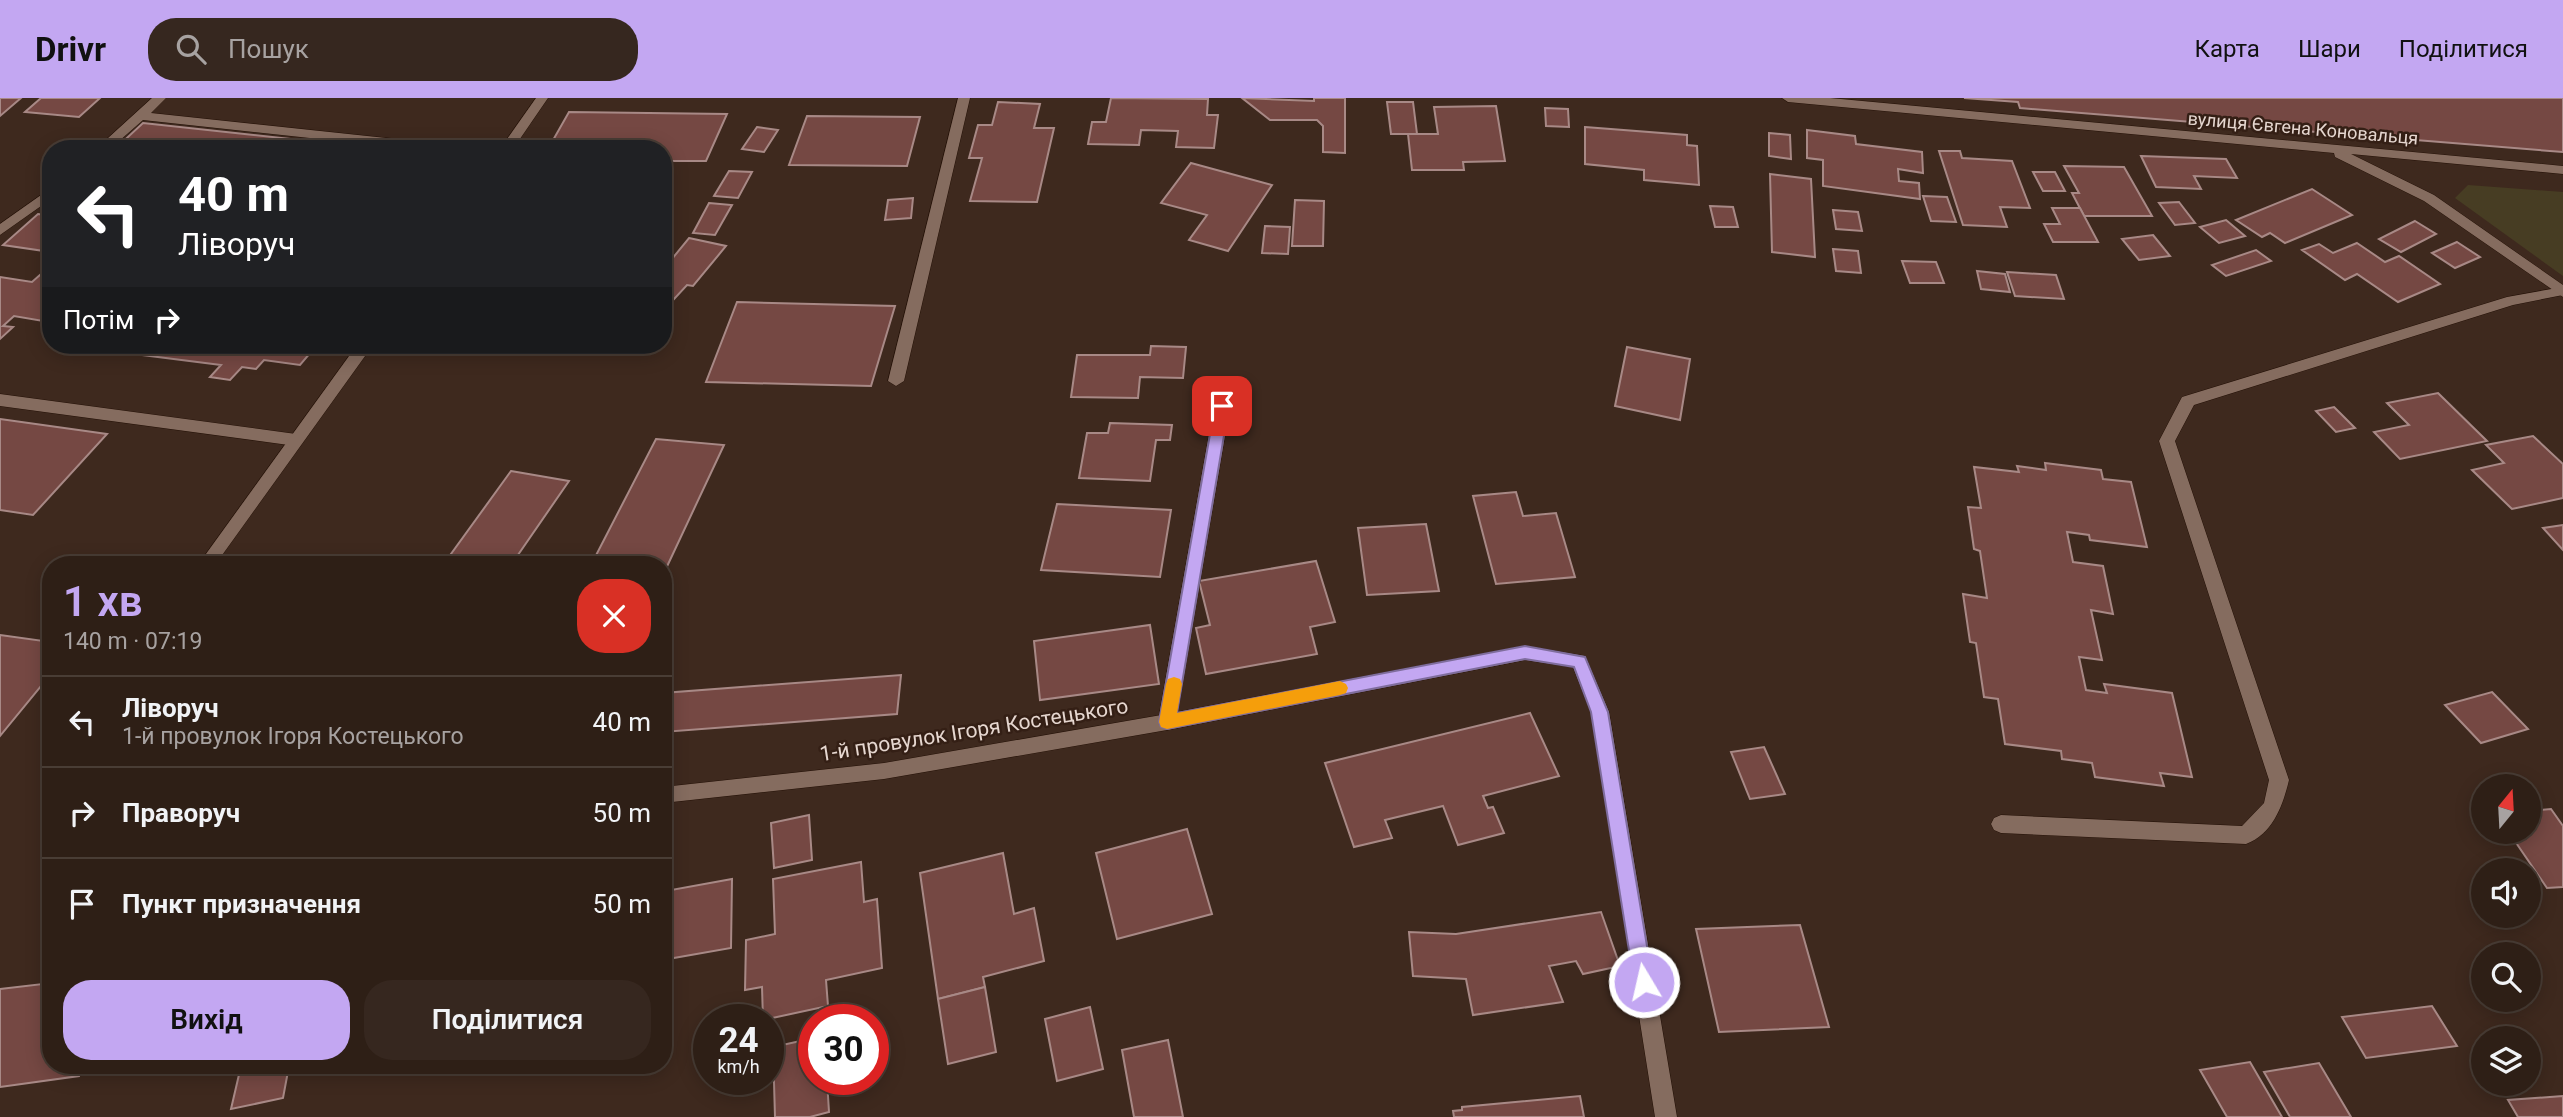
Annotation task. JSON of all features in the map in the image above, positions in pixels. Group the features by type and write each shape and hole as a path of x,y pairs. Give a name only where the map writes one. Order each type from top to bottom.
{"street":[{"path":"113,140 160,98"},
{"path":"512,140 542,98"},
{"path":"896,381 964,98"},
{"name":"вулиця Євгена Коновальця","path":"1788,98 2563,170"},
{"path":"141,116 367,140"},
{"path":"2330,150 2429,198 2562,291"},
{"path":"0,231 42,198"},
{"path":"2001,824 2246,835 2273,807 2279,780 2167,441 2188,401 2512,300 2562,291"},
{"path":"212,556 358,354"},
{"path":"0,400 296,440"},
{"path":"1167,722 1222,406"},
{"name":"1-й провулок Ігоря Костецького","path":"672,795 884,771 1167,722 1525,653 1580,661 1600,712 1666,1117"}],"shaded area":[{"path":"2468,185 2563,192 2563,276 2455,198"}],"building":[{"path":"0,98 21,98 0,116"},
{"path":"41,98 100,98 79,117 25,112"},
{"path":"1111,98 1208,99 1207,115 1218,115 1214,148 1176,147 1178,131 1141,130 1139,145 1088,144 1092,122 1106,122"},
{"path":"1242,98 1314,101 1314,98 1345,98 1345,153 1323,152 1323,126 1317,120 1270,120"},
{"path":"1964,98 2563,98 2563,152 2020,108 2018,102"},
{"path":"998,102 1040,104 1034,128 1054,128 1037,202 970,201 982,158 969,158 978,125 992,125"},
{"path":"1387,102 1413,102 1417,134 1391,134"},
{"path":"1496,106 1505,161 1463,162 1464,170 1412,170 1408,134 1438,134 1434,107"},
{"path":"1545,108 1568,109 1569,127 1546,126"},
{"path":"569,112 727,114 706,161 672,161 672,140 553,140"},
{"path":"807,116 920,117 907,166 789,165"},
{"path":"143,123 300,140 125,140"},
{"path":"757,127 778,130 764,152 742,149"},
{"path":"1585,127 1687,135 1687,145 1697,146 1699,185 1644,180 1644,170 1585,164"},
{"path":"1807,130 1855,136 1856,144 1922,152 1923,173 1898,169 1899,181 1919,183 1920,199 1823,186 1823,160 1807,158"},
{"path":"1769,133 1790,135 1791,159 1769,156"},
{"path":"1939,151 1960,151 1962,158 2012,161 2030,208 2000,207 2007,227 1963,225"},
{"path":"2141,156 2226,159 2237,178 2194,176 2201,189 2156,187"},
{"path":"1191,163 1272,185 1228,251 1189,240 1207,215 1161,203"},
{"path":"2064,166 2124,167 2152,216 2084,216 2072,193 2079,193"},
{"path":"729,171 752,172 738,198 714,196"},
{"path":"2033,172 2055,172 2065,191 2043,191"},
{"path":"1770,174 1811,179 1815,257 1772,252"},
{"path":"2312,189 2352,215 2285,243 2270,233 2262,237 2236,220"},
{"path":"1923,196 1947,197 1956,222 1931,221"},
{"path":"913,198 911,218 885,220 888,200"},
{"path":"1295,200 1324,201 1323,246 1292,246"},
{"path":"2179,202 2195,223 2175,225 2159,203"},
{"path":"709,203 732,205 715,235 693,233"},
{"path":"1710,206 1733,207 1738,227 1715,227"},
{"path":"2052,208 2080,208 2098,242 2053,242 2044,224 2060,224"},
{"path":"1833,210 1858,212 1862,231 1836,229"},
{"path":"38,214 42,215 42,251 3,245"},
{"path":"2226,220 2245,236 2219,243 2200,227"},
{"path":"2415,221 2436,234 2401,252 2379,239"},
{"path":"1265,226 1290,227 1288,254 1262,253"},
{"path":"2153,235 2170,256 2139,260 2122,239"},
{"path":"689,238 726,246 693,286 687,285 672,301 672,259"},
{"path":"2457,242 2480,257 2455,268 2432,253"},
{"path":"2357,243 2385,262 2399,256 2440,284 2398,302 2357,274 2345,280 2302,250 2319,244 2333,253"},
{"path":"1833,249 1858,251 1861,273 1836,271"},
{"path":"2256,250 2271,261 2226,276 2212,265"},
{"path":"1902,261 1936,262 1944,283 1910,283"},
{"path":"1977,271 2005,274 2010,292 1981,289"},
{"path":"2007,272 2056,275 2064,299 2015,296"},
{"path":"42,273 42,321 14,316 3,326 13,327 0,339 0,277 32,282"},
{"path":"737,302 895,306 871,386 706,382"},
{"path":"1151,346 1186,347 1183,378 1140,377 1138,398 1071,397 1077,355 1150,355"},
{"path":"1627,347 1690,359 1680,420 1615,406"},
{"path":"134,354 309,354 300,365 264,360 256,369 242,367 230,380 210,377 221,365"},
{"path":"2438,393 2487,441 2400,459 2374,432 2409,425 2387,403"},
{"path":"2334,407 2355,428 2336,432 2316,411"},
{"path":"0,419 107,434 33,515 0,510"},
{"path":"1110,423 1172,425 1170,440 1156,440 1150,481 1079,478 1087,433 1108,433"},
{"path":"2533,436 2563,464 2563,498 2512,509 2472,470 2504,463 2486,445"},
{"path":"656,439 724,445 672,556 596,556"},
{"path":"2045,463 2101,470 2103,479 2131,482 2147,547 2090,540 2089,535 2067,532 2073,562 2103,566 2113,614 2091,610 2102,660 2079,657 2086,690 2107,693 2104,684 2172,693 2192,777 2160,773 2164,786 2095,777 2092,763 2062,759 2061,751 2005,744 1998,699 1984,697 1976,643 1970,642 1963,594 1987,598 1980,551 1974,549 1968,507 1981,508 1974,467 2019,472 2017,466 2046,470"},
{"path":"511,471 569,481 517,556 450,556"},
{"path":"1516,492 1523,516 1556,513 1575,577 1496,584 1473,496"},
{"path":"1057,504 1171,510 1160,577 1041,570"},
{"path":"1426,524 1439,591 1367,595 1358,528"},
{"path":"2563,525 2563,550 2543,528"},
{"path":"1316,561 1335,622 1310,627 1317,654 1206,674 1196,628 1210,625 1199,581"},
{"path":"1150,625 1159,684 1040,700 1034,641"},
{"path":"0,635 42,641 42,685 0,736"},
{"path":"901,675 897,714 672,731 672,692"},
{"path":"2492,692 2528,729 2481,743 2445,705"},
{"path":"1530,713 1559,776 1483,796 1488,808 1493,807 1504,833 1458,845 1443,806 1385,820 1392,838 1354,847 1325,763"},
{"path":"1764,747 1785,794 1750,799 1731,752"},
{"path":"2551,809 2563,826 2563,887 2547,888 2541,879 2541,858 2526,858 2517,844 2541,844 2541,810"},
{"path":"809,815 812,860 774,868 771,823"},
{"path":"1187,829 1212,914 1117,939 1096,853"},
{"path":"1003,853 1014,914 1034,908 1044,961 983,977 985,987 938,999 920,873"},
{"path":"861,862 864,902 877,899 882,968 826,980 828,1004 798,1004 798,1012 784,1015 784,1004 763,1004 762,987 745,990 746,940 775,934 773,879"},
{"path":"732,879 731,948 672,958 672,890"},
{"path":"1601,912 1620,966 1583,974 1576,961 1549,966 1563,1002 1473,1015 1466,979 1413,976 1409,932 1456,934"},
{"path":"1800,925 1829,1027 1719,1032 1696,929"},
{"path":"42,984 42,1074 79,1076 0,1087 0,989"},
{"path":"985,987 996,1052 948,1064 938,999"},
{"path":"2432,1006 2457,1046 2366,1058 2342,1017"},
{"path":"1090,1007 1103,1069 1057,1081 1045,1019"},
{"path":"1168,1040 1183,1117 1134,1117 1122,1050"},
{"path":"798,1042 798,1095 828,1095 829,1112 810,1117 775,1117 774,1095 784,1095 784,1045"},
{"path":"2250,1062 2282,1117 2227,1117 2200,1070"},
{"path":"2319,1063 2351,1117 2290,1117 2264,1072"},
{"path":"239,1074 288,1074 283,1098 231,1109"},
{"path":"1580,1096 1584,1117 1454,1117 1453,1111 1462,1110 1462,1107"},
{"path":"2563,1096 2563,1117 2518,1117 2508,1100"}],"slow traffic":[{"path":"1174,684 1167,722 1340,688"}],"route":[{"path":"1222,406 1167,722 1525,653 1580,661 1600,712 1644,982"}]}
